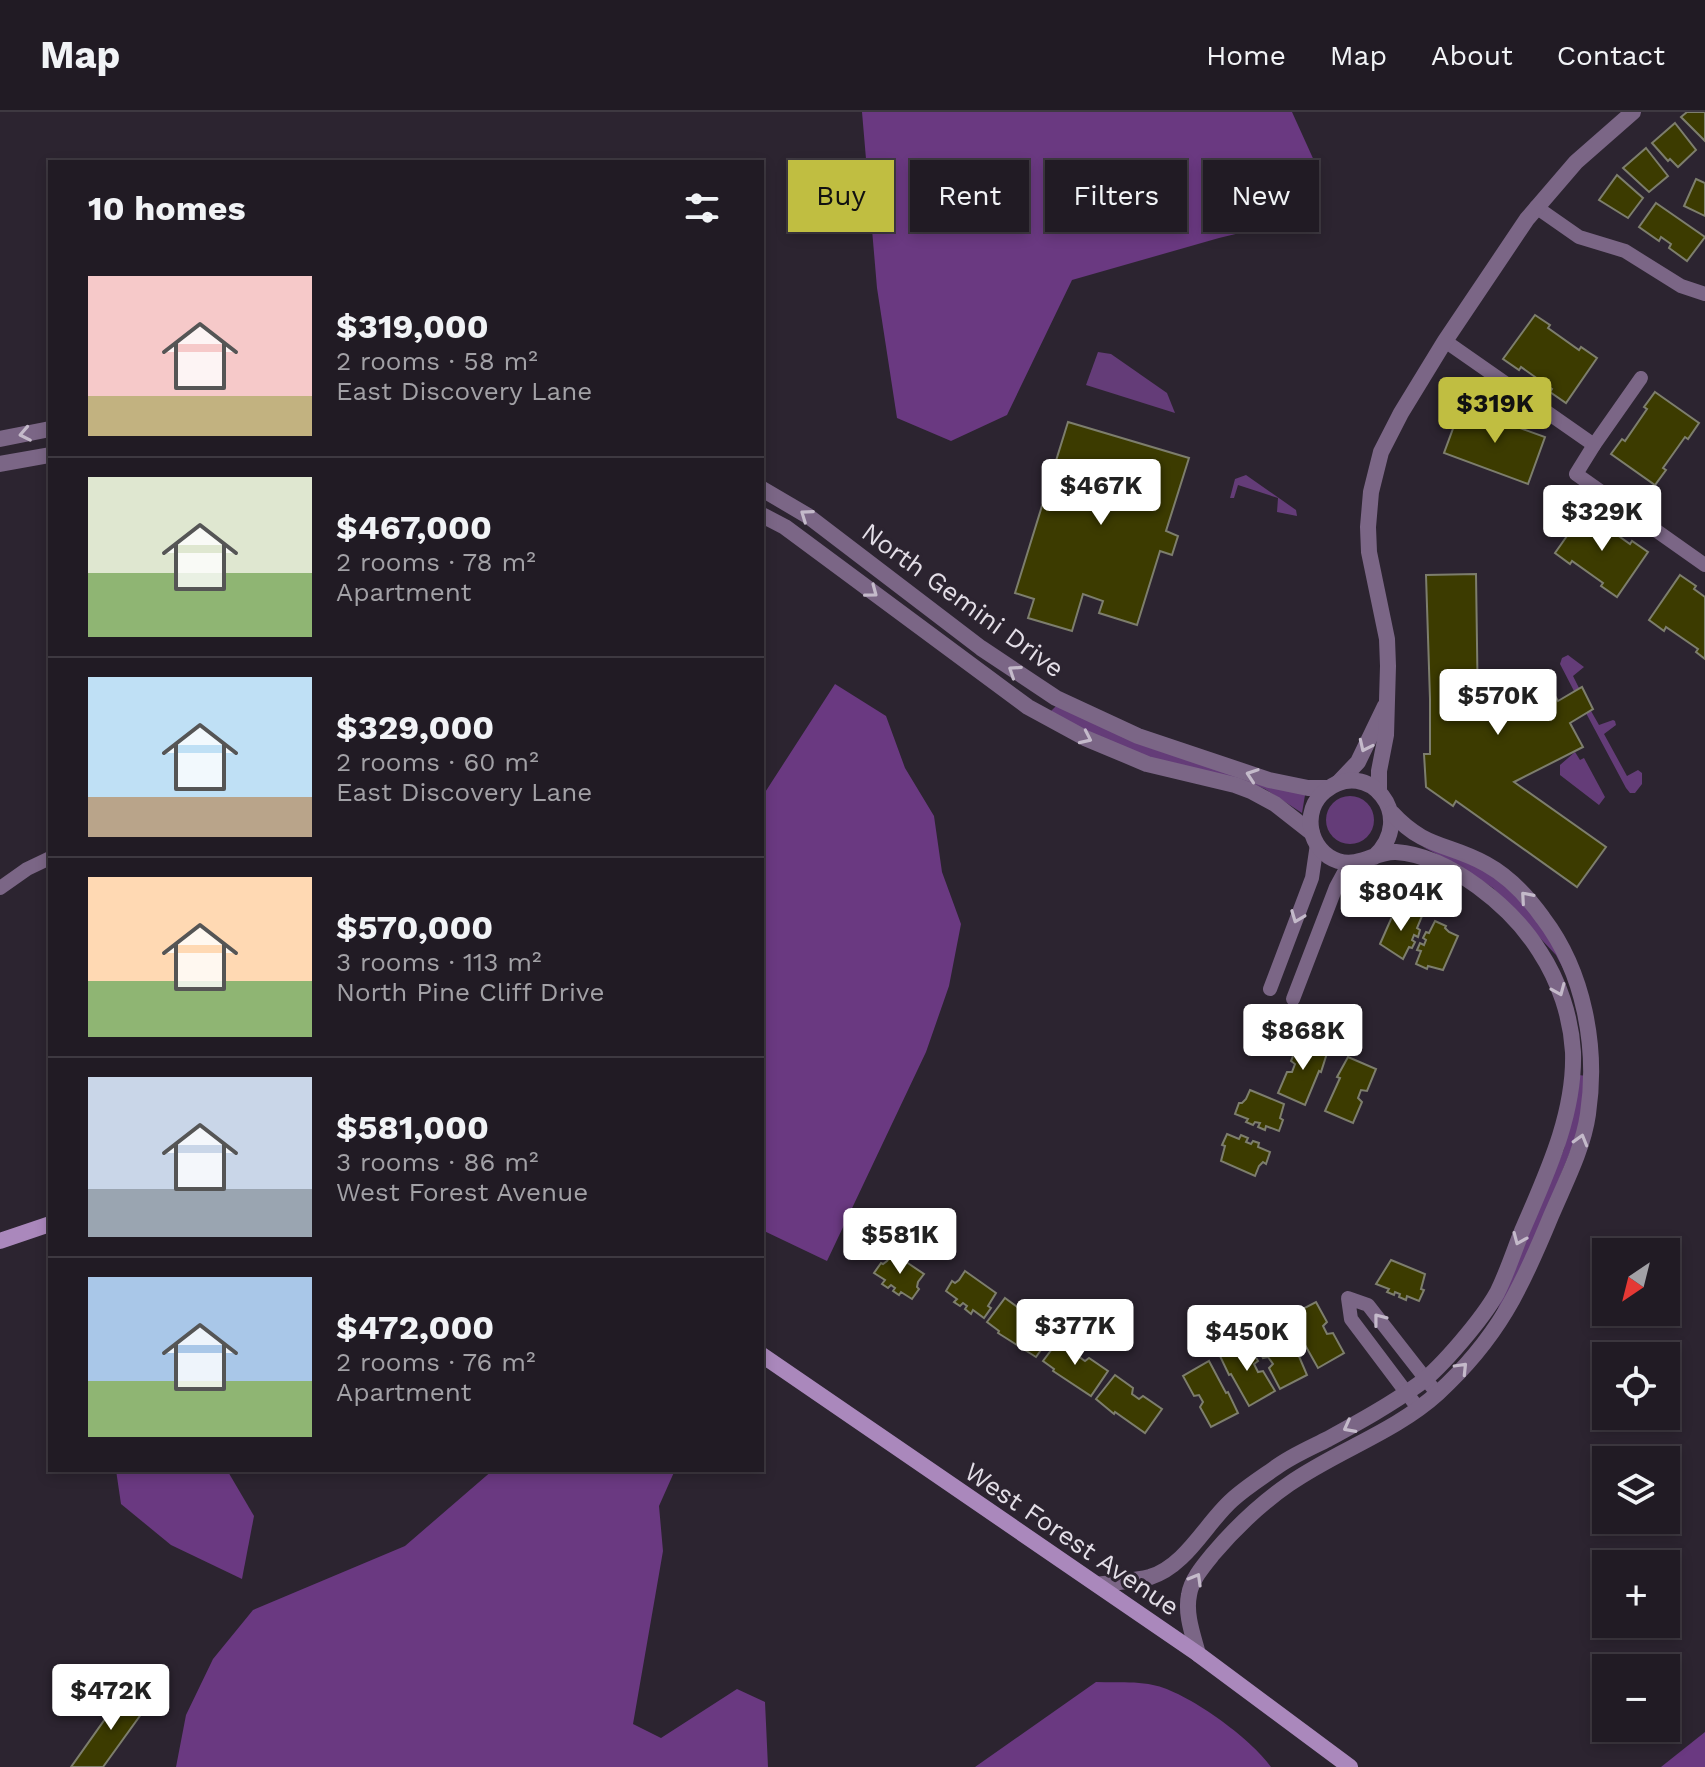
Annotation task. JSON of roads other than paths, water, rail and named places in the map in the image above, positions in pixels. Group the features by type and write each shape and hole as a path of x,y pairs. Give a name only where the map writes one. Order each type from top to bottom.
{"main road":[{"path":"0,1241 48,1225"},
{"name":"West Forest Avenue","path":"764,1356 1198,1654 1350,1767"}],"street":[{"path":"1198,1654 1187,1610 1189,1591 1207,1561 1240,1522 1290,1483 1437,1394 1469,1363 1505,1317 1526,1277 1577,1154 1588,1116 1590,1042 1584,1007 1567,956 1544,918 1516,886 1486,864 1410,832 1392,813 1379,792 1379,771 1386,735 1387,639 1369,552 1371,492 1381,452 1401,413 1445,341 1536,207 1576,162 1633,112"},
{"path":"1536,207 1579,237 1625,251 1681,286 1705,294"},
{"path":"1445,341 1594,445"},
{"path":"1641,378 1576,474 1705,565"},
{"path":"0,439 48,429"},
{"path":"0,464 48,455"},
{"name":"North Gemini Drive","path":"764,490 808,516 981,648 1056,698 1138,736 1257,776 1308,788 1360,782 1379,792"},
{"name":"North Gemini Drive","path":"764,516 785,527 1028,707 1085,738 1147,764 1251,791 1275,804 1337,861 1349,863"},
{"path":"1270,989 1312,878 1313,808 1358,762 1386,704"},
{"path":"1374,857 1390,838 1392,813"},
{"path":"1098,1585 1152,1576 1175,1563 1231,1501 1279,1465 1365,1419 1426,1378 1467,1334 1496,1294 1549,1167 1568,1108 1573,1053 1563,997 1540,951 1505,909 1463,876 1428,859 1394,852 1349,863 1336,887 1293,999"},
{"path":"0,888 48,859"},
{"path":"1418,1408 1351,1319 1348,1298 1368,1305 1437,1394"}]}
